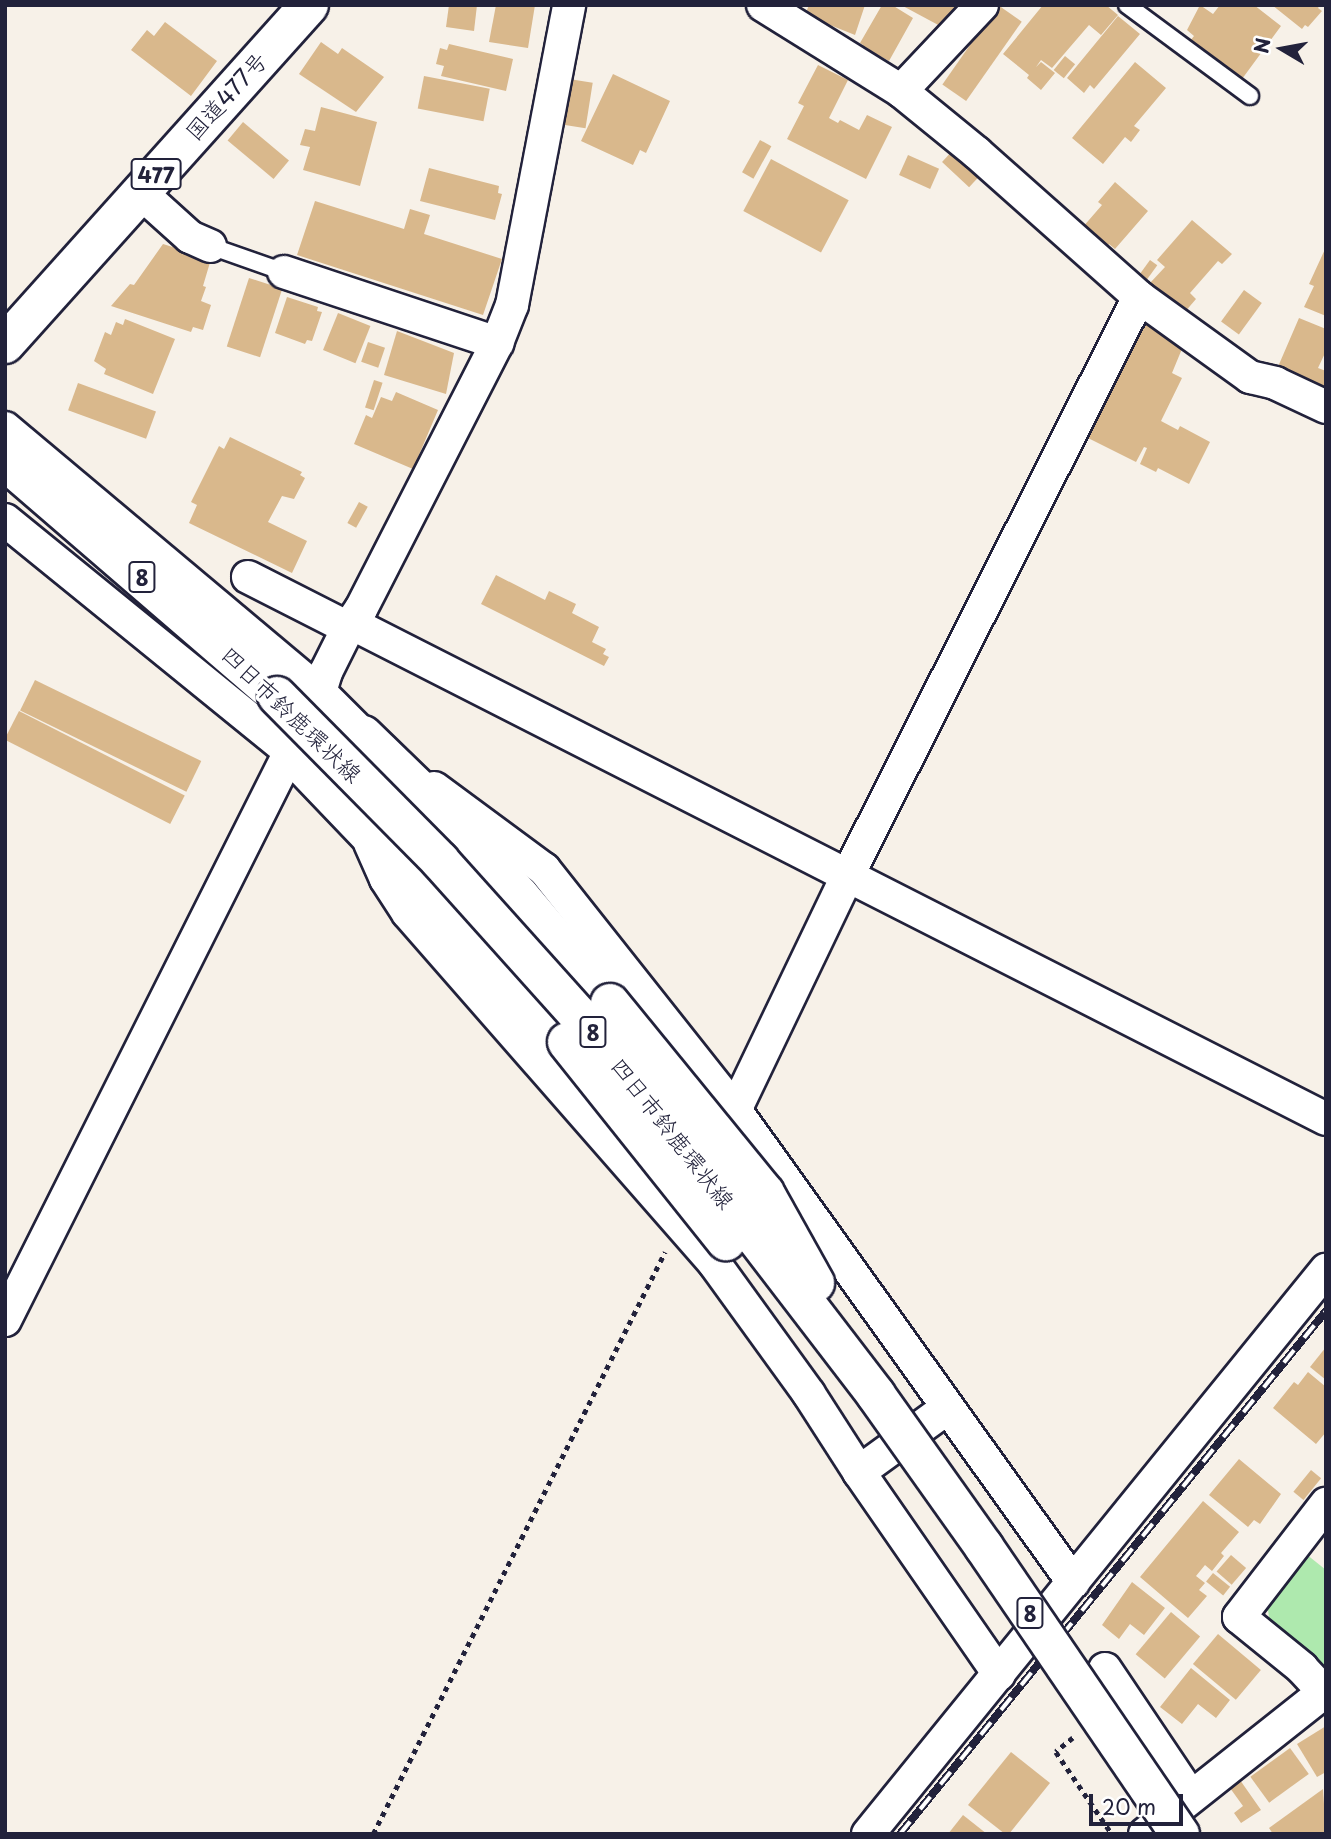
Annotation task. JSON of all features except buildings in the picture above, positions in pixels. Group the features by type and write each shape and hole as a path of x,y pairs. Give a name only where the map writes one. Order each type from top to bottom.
{"main road":[{"name":"国道477号","path":"5,344 309,5"},
{"name":"四日市鈴鹿環状線","path":"5,461 277,696 440,861 596,1035 687,1147 876,1395 984,1547 1180,1834"},
{"name":"8","path":"363,735 420,790 519,895 765,1193 876,1395"},
{"name":"8","path":"289,751 566,1041 758,1282 876,1395"}],"street":[{"path":"276,40 331,5"},
{"path":"5,1320 320,692 326,672 349,626 361,609 497,343 512,305 569,5"},
{"path":"762,5 901,91 997,171 1139,297 1250,377 1275,383 1326,407"},
{"path":"901,91 982,5"},
{"path":"139,192 190,237 210,246"},
{"path":"284,272 497,343"},
{"path":"680,1224 848,875 1139,297"},
{"path":"5,428 320,692 363,735 544,869 735,1110 1073,1582"},
{"path":"5,520 289,751"},
{"path":"247,578 349,626 848,875 1326,1119"},
{"path":"363,829 386,879 408,912 680,1224 738,1297 809,1394 859,1472 999,1674"},
{"path":"869,1834 1326,1270"},
{"path":"859,1472 947,1408"},
{"path":"1145,1834 1325,1691 1303,1668 1239,1617 1326,1504"},
{"path":"1104,1669 1191,1797"}],"lane":[{"path":"1127,5 1250,96"},
{"path":"210,246 284,272"}],"path":[{"path":"373,1834 680,1224"},
{"path":"1076,1735 1056,1752 1112,1834"}],"green space":[{"path":"1306,1554 1326,1570 1326,1667 1317,1667 1270,1624 1267,1603"}],"railway":[{"path":"900,1834 1326,1311"}]}
